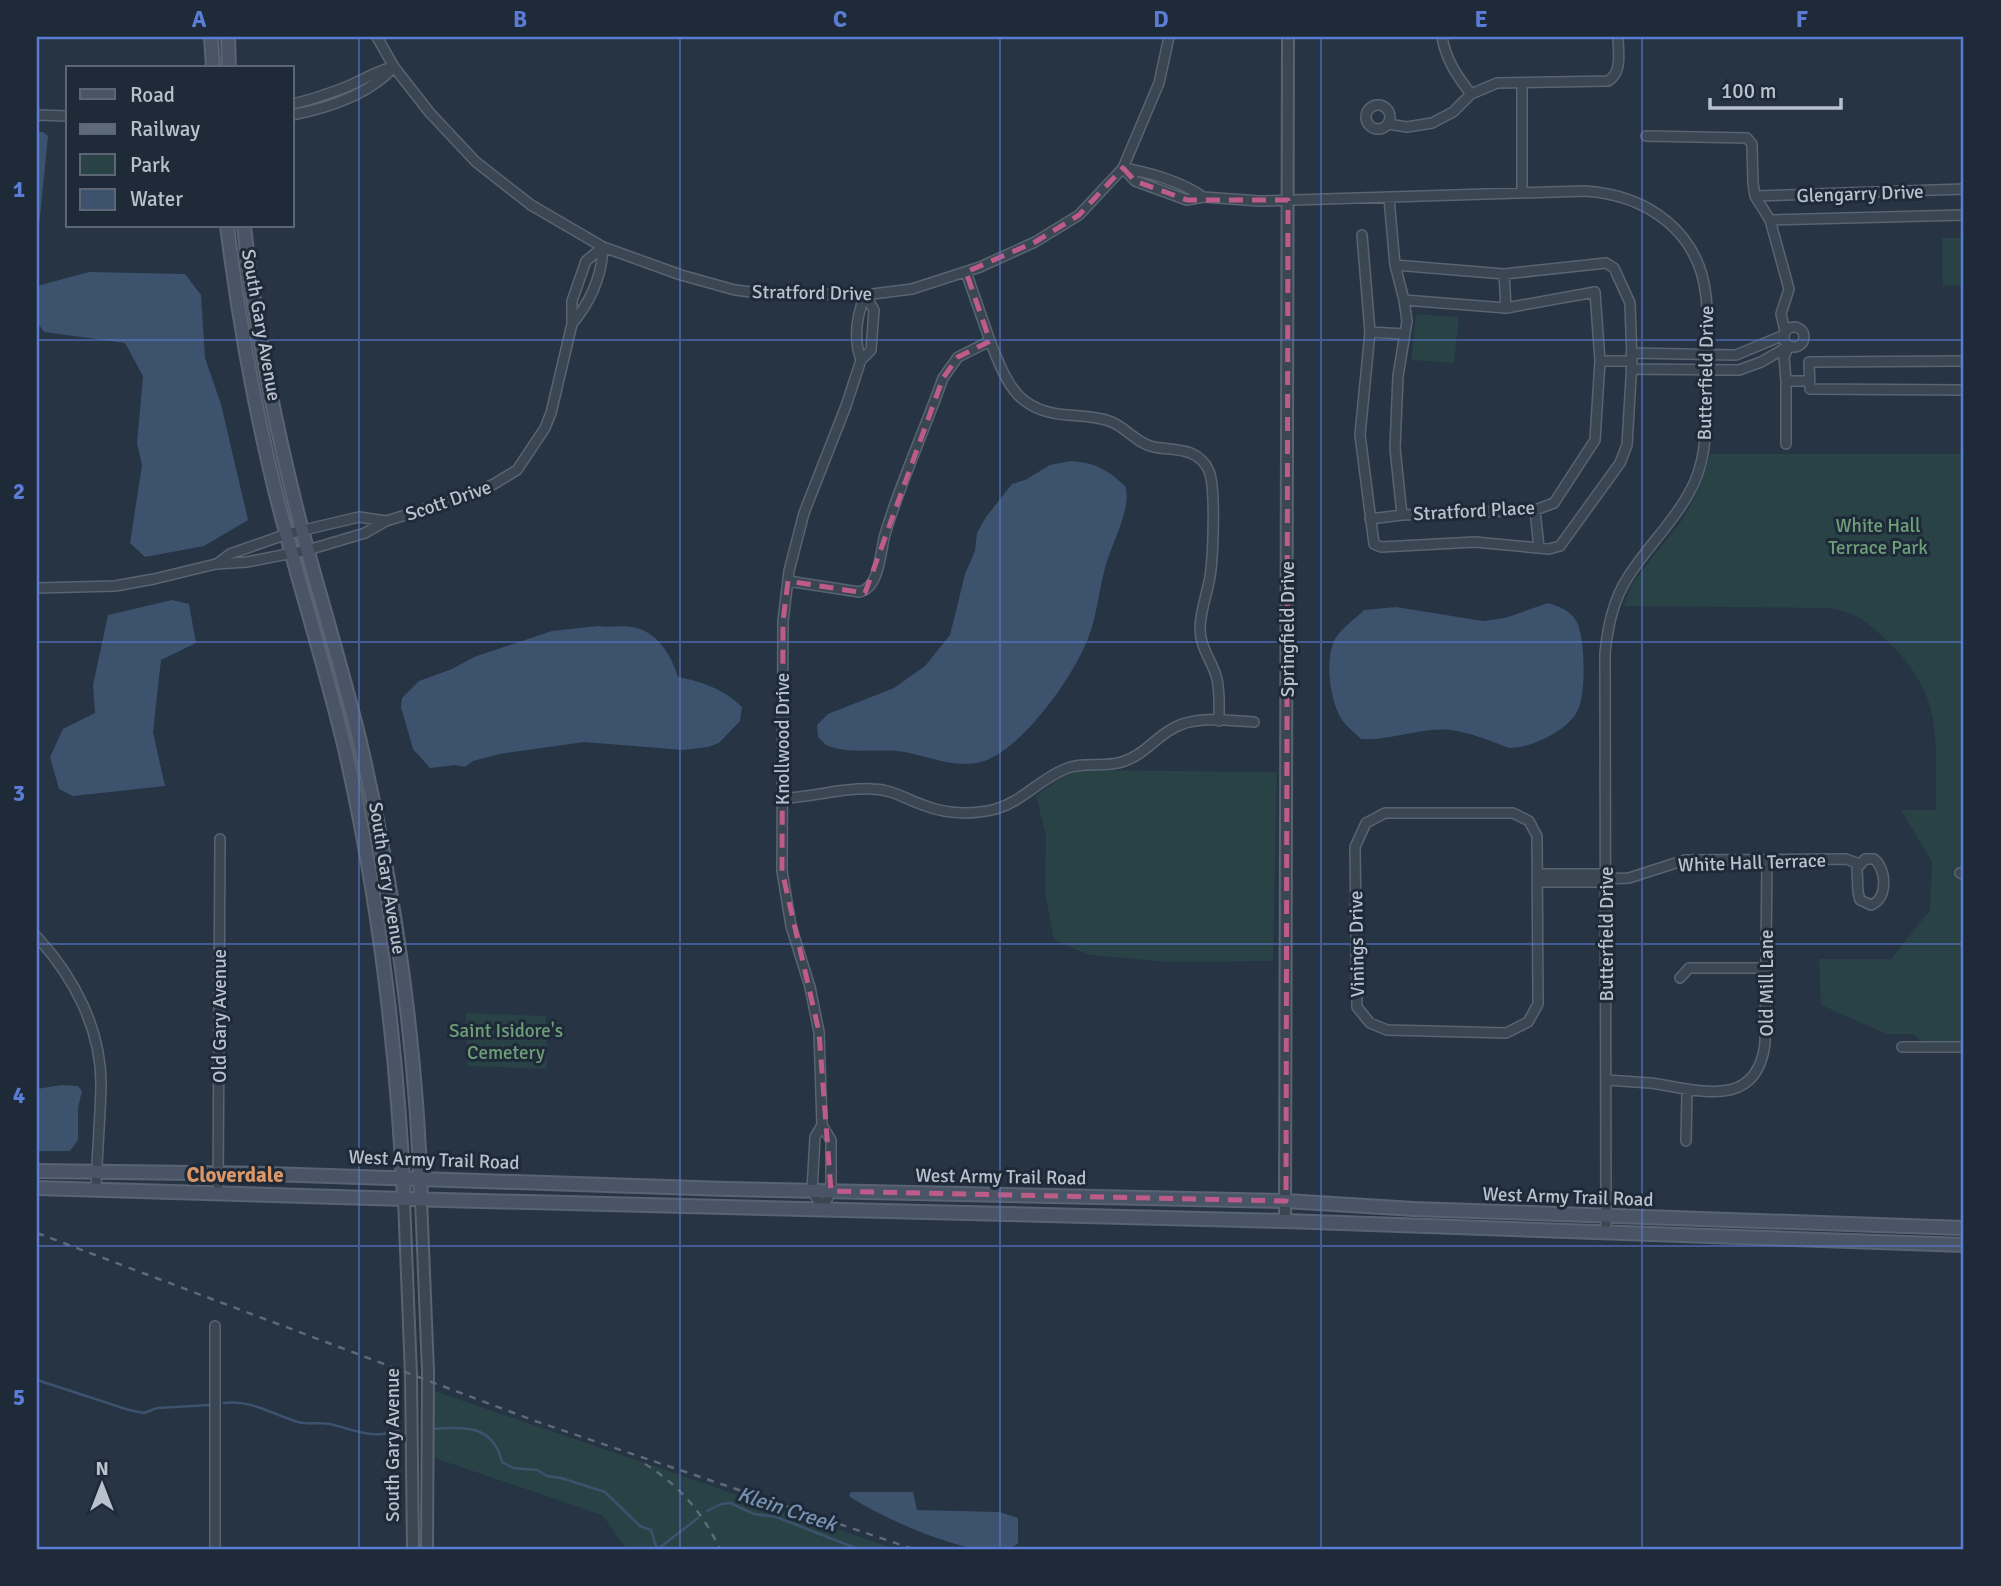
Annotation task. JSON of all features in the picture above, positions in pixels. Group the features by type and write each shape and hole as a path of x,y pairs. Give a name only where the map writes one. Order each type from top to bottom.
{"main road":[{"path":"211,37 213,66"},
{"path":"228,37 229,66"},
{"name":"South Gary Avenue","path":"227,228 254,396 292,554 346,756 370,871 394,1051 404,1199"},
{"name":"South Gary Avenue","path":"243,228 265,365 308,550 362,751 378,828 397,937 407,1020 421,1199"},
{"path":"346,756 362,751"},
{"name":"West Army Trail Road","path":"37,1171 403,1177 831,1192 1286,1201 1606,1217 1964,1228"},
{"name":"West Army Trail Road","path":"37,1188 1285,1221 1964,1245"},
{"path":"1808,1239 1810,1223"}],"street":[{"name":"Stratford Drive","path":"377,37 394,67 430,113 476,162 541,212 603,247 681,275 735,290 865,295 912,289 996,261 1035,242 1079,215 1123,168 1159,83 1169,37"},
{"name":"Springfield Drive","path":"1285,1221 1288,37"},
{"path":"1443,37 1444,49 1454,71 1471,94"},
{"path":"1388,124 1407,127 1432,122 1453,112 1471,94 1497,83 1602,82 1614,78 1618,69 1618,37"},
{"path":"294,104 313,99 375,72 394,67"},
{"path":"294,114 342,101 380,82 394,67"},
{"path":"1522,83 1522,193"},
{"path":"37,115 66,116"},
{"path":"1600,361 1736,355 1785,333 1791,327 1797,327 1804,335 1802,344 1796,347 1789,346 1784,341 1785,333 1781,314 1789,289 1770,220 1755,196 1752,144 1747,138 1646,136"},
{"name":"Butterfield Drive","path":"1123,168 1145,172 1190,188 1203,197 1260,201 1609,192 1632,199 1668,220 1693,254 1703,281 1707,309 1705,444 1695,480 1673,518 1627,578 1612,611 1605,653 1606,1233"},
{"name":"Glengarry Drive","path":"1755,196 1964,190"},
{"name":"Stratford Place","path":"1389,198 1395,265 1405,300 1406,321 1398,376 1395,448 1402,514 1535,510 1554,503 1595,440 1600,361 1595,292 1506,308 1405,300"},
{"name":"Glengarry Drive","path":"1770,220 1964,215"},
{"path":"1362,235 1370,332 1360,435 1374,544 1381,547 1475,542 1549,549 1560,546 1620,463 1627,444 1631,361 1630,303 1614,268 1606,263 1504,274 1395,265"},
{"name":"Scott Drive","path":"37,588 115,586 216,564 292,554 365,533 386,521 480,492 517,470 538,441 551,413 572,324 572,300 586,261 603,247"},
{"name":"Scott Drive","path":"572,324 588,306 602,267 603,247"},
{"path":"966,272 1003,375 1012,390 1036,410 1112,422 1146,444 1194,453 1206,466 1212,488 1211,553 1200,631 1202,646 1216,676 1219,721"},
{"path":"1504,274 1506,308"},
{"name":"Knollwood Drive","path":"861,360 857,349 857,316 865,295"},
{"name":"Knollwood Drive","path":"822,1208 831,1192 831,1140 822,1125 819,1032 810,988 791,926 783,883 782,645 788,581 804,513 861,360 871,350 874,310 865,295"},
{"path":"1370,332 1405,334"},
{"path":"788,581 859,592 869,587 875,576 885,532 943,378 958,357 990,341"},
{"path":"1631,361 1739,370 1761,362 1789,346"},
{"path":"1786,444 1784,357 1789,346"},
{"path":"1964,362 1809,362 1810,389 1964,390"},
{"path":"1786,381 1809,381"},
{"path":"1535,510 1539,548"},
{"path":"1370,519 1402,514"},
{"name":"Scott Drive","path":"216,564 230,554 287,534 359,517 386,521"},
{"path":"782,798 874,789 945,812 984,811 1020,799 1066,768 1083,764 1115,764 1145,752 1181,724 1254,722"},
{"name":"Vinings Drive","path":"1385,813 1513,813 1528,821 1537,836 1538,878 1538,1004 1528,1022 1506,1033 1387,1030 1370,1023 1357,1007 1355,847 1366,823 1385,813"},
{"name":"Old Gary Avenue","path":"218,1193 220,839"},
{"name":"White Hall Terrace","path":"1606,878 1643,874 1685,860 1846,859 1859,864 1870,858 1880,865 1883,894 1875,904 1863,903 1858,896 1859,864"},
{"name":"Old Mill Lane","path":"1606,1080 1723,1093 1741,1086 1757,1069 1765,1048 1766,860"},
{"path":"1538,878 1606,878"},
{"path":"37,937 67,974 93,1032 101,1086 96,1189"},
{"path":"1680,978 1689,968 1766,968"},
{"path":"1902,1047 1964,1047"},
{"path":"1686,1141 1687,1090"},
{"name":"Knollwood Drive","path":"812,1191 815,1137 822,1125"},
{"path":"812,1191 822,1208"},
{"name":"South Gary Avenue","path":"404,1199 411,1375 413,1549"},
{"name":"South Gary Avenue","path":"421,1199 428,1381 427,1549"},
{"path":"215,1326 215,1549"}],"highlighted area":[{"path":"1123,168 1135,181 1187,200 1288,200 1286,1201 831,1191 819,1032 782,871 783,621 788,581 865,593 943,378 958,357 990,341 966,272 1035,242 1079,215"}],"green space":[{"path":"1942,238 1964,238 1964,285 1943,286"},
{"path":"1416,314 1459,317 1454,363 1411,360"},
{"name":"White Hall Terrace Park","path":"1710,454 1964,454 1964,1042 1921,1041 1913,1034 1887,1034 1821,1005 1819,959 1891,959 1930,910 1932,862 1901,810 1936,810 1935,739 1928,699 1906,661 1866,623 1853,615 1827,608 1623,606 1633,582 1682,520 1700,487"},
{"path":"1081,770 1277,772 1273,961 1168,962 1090,955 1054,940 1045,892 1046,836 1036,796 1061,777"},
{"name":"Saint Isidore's Cemetery","path":"466,1013 546,1016 547,1069 468,1066"},
{"path":"434,1391 896,1549 627,1549 602,1515 434,1458"}],"water":[{"path":"37,132 48,136 37,246"},
{"path":"89,272 185,274 201,295 205,358 221,404 248,520 204,546 145,557 130,543 142,465 137,443 143,376 125,343 44,332 37,322 37,286"},
{"path":"1070,461 1094,465 1112,475 1125,486 1126,505 1105,568 1087,640 1065,681 1039,717 1008,747 992,758 977,763 959,764 905,752 855,751 826,745 818,737 817,725 828,714 894,688 925,666 950,635 965,574 975,551 977,533 1012,484 1025,480 1050,465"},
{"path":"172,600 189,604 196,643 161,660 153,732 165,786 73,796 59,789 50,757 63,729 95,713 93,685 108,615"},
{"path":"1548,603 1566,611 1575,619 1581,637 1584,664 1578,710 1566,725 1548,737 1528,745 1509,748 1450,730 1428,730 1361,739 1341,718 1331,689 1331,649 1340,632 1364,610 1396,607 1483,621 1505,618"},
{"path":"598,626 632,627 649,633 667,652 678,677 713,687 728,695 742,707 740,721 719,743 683,750 584,742 500,754 473,761 465,767 455,765 430,768 413,749 401,707 402,698 419,681 452,669 474,657 552,631"},
{"path":"61,1085 78,1086 82,1091 78,1108 78,1140 70,1151 37,1151 37,1089"},
{"path":"851,1492 913,1492 917,1510 999,1512 1018,1518 1018,1543 1010,1549 993,1551 951,1543 882,1515 849,1496"}],"waterway":[{"path":"37,1380 144,1413 157,1408 210,1405"},
{"path":"224,1403 243,1403 298,1422 330,1424 364,1433 381,1434 399,1430"},
{"path":"433,1429 476,1430 492,1441 502,1462 513,1468 537,1470 547,1476 605,1492 640,1526 651,1530 657,1549"},
{"name":"Klein Creek","path":"707,1511 730,1503 754,1514 776,1517 858,1549"},
{"name":"Klein Creek","path":"658,1549 698,1518"}],"railway":[{"path":"37,1233 535,1421 913,1549"},
{"path":"645,1464 669,1481 689,1501 706,1523 720,1549"}],"district":[{"name":"Cloverdale","path":"235,1175"}]}
